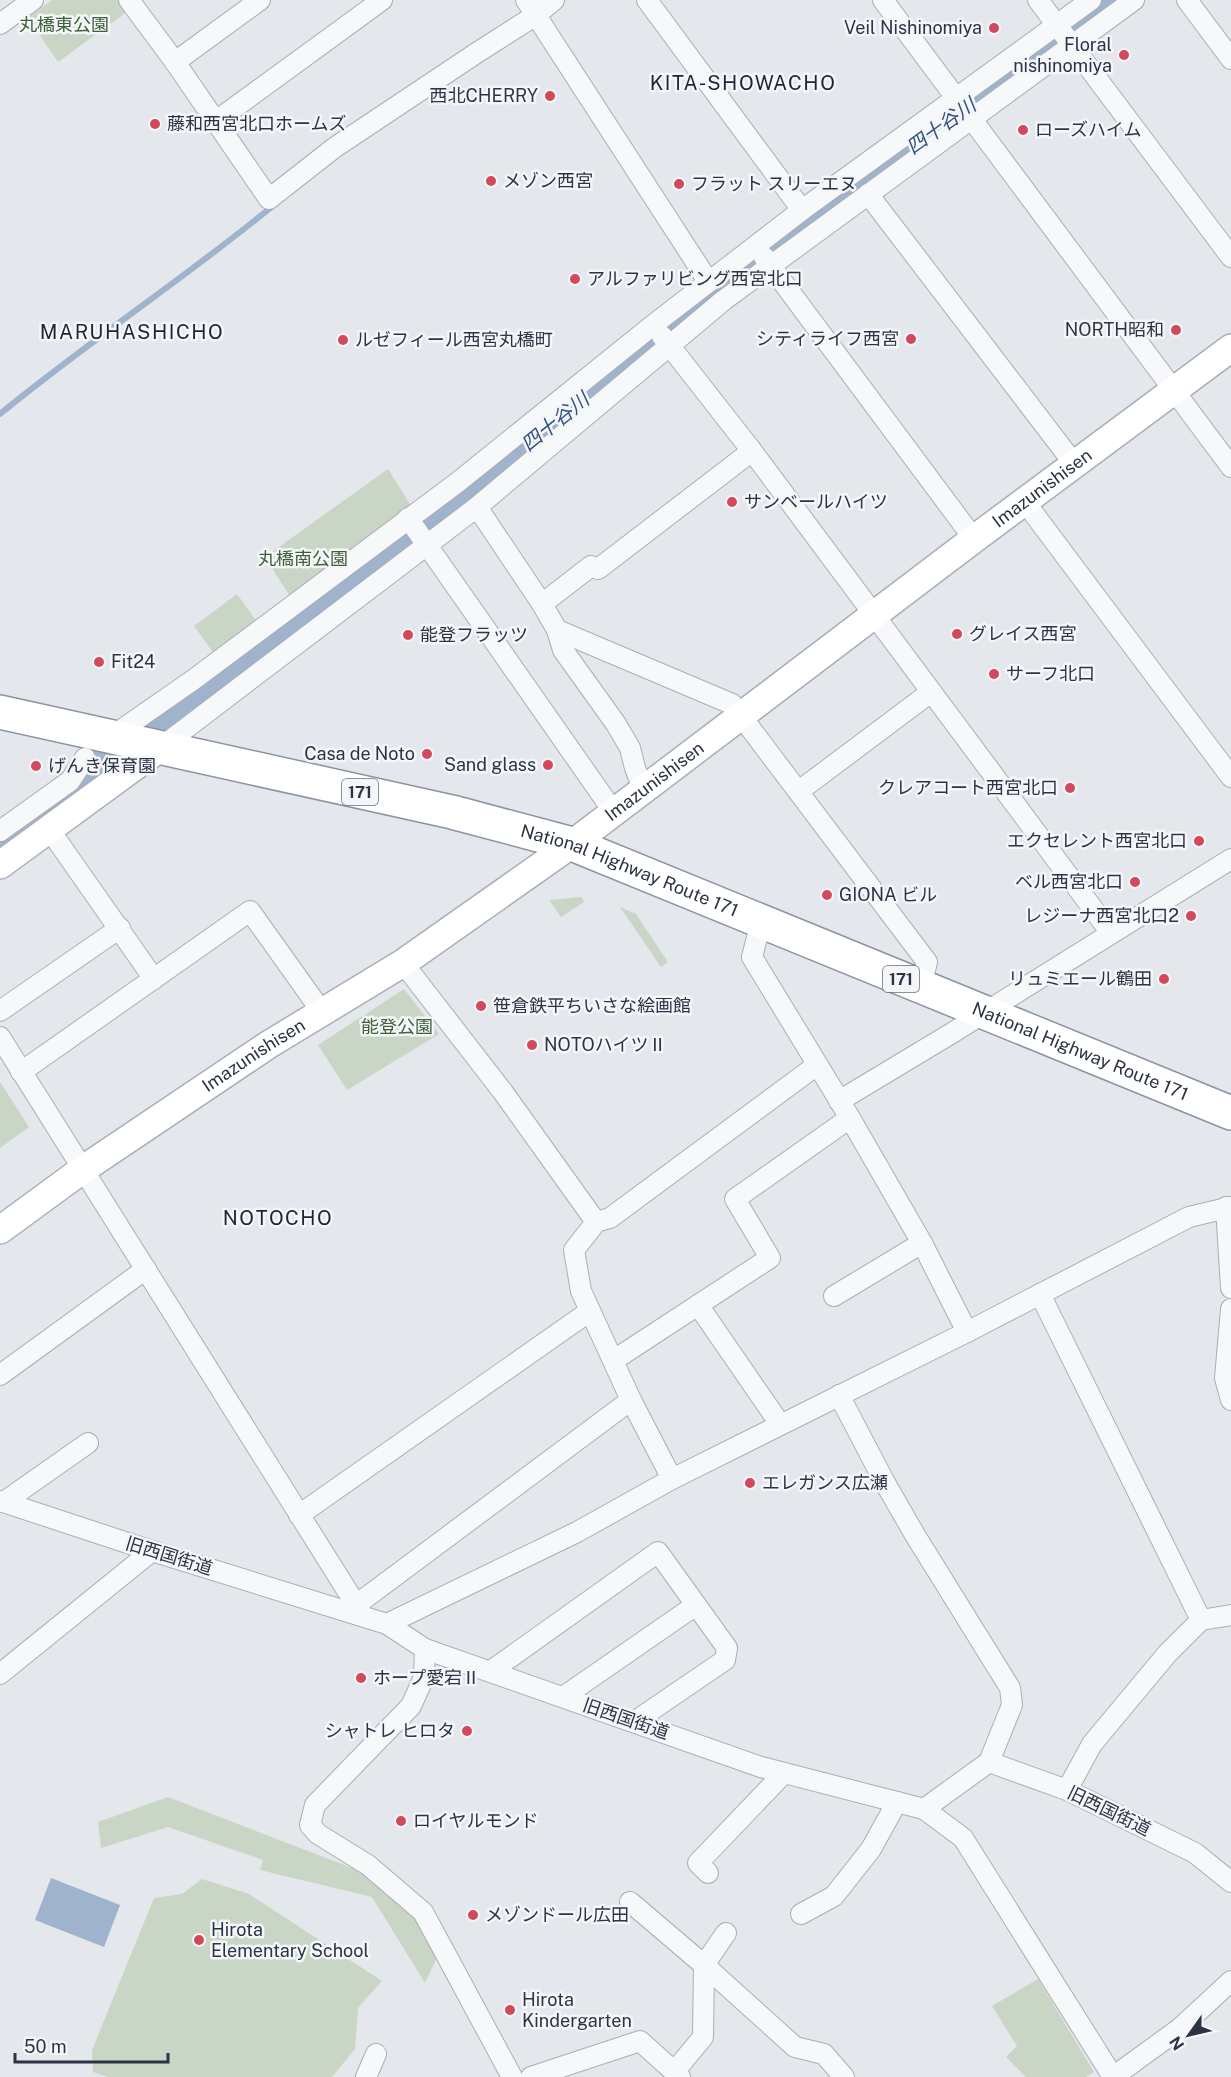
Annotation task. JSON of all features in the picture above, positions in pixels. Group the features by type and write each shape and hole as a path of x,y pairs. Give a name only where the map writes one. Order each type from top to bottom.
{"highway":[{"name":"National Highway Route 171","path":"0,712 452,812 572,844 1231,1113"}],"street":[{"path":"0,24 33,0"},
{"path":"129,0 175,62 269,200 334,148 478,52 531,8 554,0"},
{"path":"175,62 260,0"},
{"path":"216,121 382,0"},
{"path":"646,0 802,210"},
{"path":"883,0 1231,467"},
{"path":"1038,0 1231,257"},
{"path":"1064,35 1091,0"},
{"path":"0,865 49,830 193,680 356,578 417,531 477,507 661,336 708,281 802,210 963,108 1064,35 1134,0"},
{"path":"1187,0 1231,59"},
{"path":"531,8 708,281"},
{"path":"135,742 417,531 458,482 661,336 724,300 771,267 868,194 963,108"},
{"path":"868,194 1075,465"},
{"path":"755,246 974,539"},
{"path":"661,336 752,451 1111,933"},
{"name":"Imazunishisen","path":"0,1230 81,1170 268,1045 403,963 572,844 873,615 1231,348"},
{"path":"542,604 591,566 598,569 752,451"},
{"path":"1025,502 1231,777"},
{"path":"477,507 542,604 557,630 563,650 616,724 630,748 644,789"},
{"path":"417,531 613,811"},
{"path":"557,630 732,704 927,962 921,987"},
{"path":"799,791 931,692"},
{"path":"0,831 70,781 85,758"},
{"path":"49,830 154,979"},
{"path":"839,1101 1231,859"},
{"path":"21,1072 250,911 322,1012"},
{"path":"761,922 752,957 922,1243 967,1332"},
{"path":"0,1011 120,928"},
{"path":"403,963 503,1092 596,1222"},
{"path":"0,1037 81,1170 146,1269 359,1610 632,1400"},
{"path":"672,1479 581,1291 574,1250 596,1222 610,1218 817,1065"},
{"path":"614,1360 770,1258 735,1199 850,1119"},
{"path":"387,1624 577,1532 672,1479 967,1332 1189,1217 1228,1207 1231,1288"},
{"path":"834,1296 922,1243"},
{"path":"0,1375 146,1269"},
{"path":"1040,1294 1201,1620"},
{"path":"698,1305 780,1424"},
{"path":"1231,1309 1225,1378 1231,1400"},
{"path":"299,1515 590,1311"},
{"path":"839,1395 915,1535 1010,1688 1012,1705 989,1762 924,1809 963,1838 1113,2077 1179,2029 1231,1981"},
{"path":"2,1502 88,1443"},
{"name":"旧西国街道","path":"2,1502 152,1551 359,1610 387,1624 425,1649 761,1767 924,1809"},
{"path":"0,1674 152,1551"},
{"path":"491,1671 658,1552 727,1647 725,1660 634,1722"},
{"path":"563,1697 696,1605"},
{"path":"1067,1790 1092,1744 1167,1654 1201,1620 1231,1615"},
{"path":"425,1649 424,1677 411,1706 315,1805 310,1825 318,1834 368,1865 423,1912 512,2077"},
{"name":"旧西国街道","path":"989,1762 1067,1790 1195,1853 1231,1882"},
{"path":"708,1873 698,1863 784,1773"},
{"path":"801,1914 834,1896 871,1849 897,1802"},
{"path":"630,1902 795,2047 824,2054 844,2077"},
{"path":"545,2075 640,2041 677,2075 703,2037 704,1965 726,1933"},
{"path":"366,2077 376,2054"}],"green space":[{"name":"丸橋東公園","path":"52,0 119,0 128,11 58,62 28,18"},
{"name":"丸橋南公園","path":"388,469 411,506 291,598 265,557"},
{"path":"237,594 258,623 215,655 194,626"},
{"path":"581,897 584,902 561,917 549,900"},
{"path":"620,907 636,914 668,962 661,967"},
{"name":"能登公園","path":"404,989 439,1034 347,1090 318,1045"},
{"path":"0,1082 29,1127 0,1148"},
{"path":"168,1797 383,1880 429,1929 440,1951 425,1983 372,1897 260,1870 263,1860 168,1827 101,1848 98,1822"},
{"path":"202,1879 249,1894 382,1981 358,2008 355,2049 332,2077 108,2077 93,2072 92,2050 154,1898 182,1894"},
{"path":"1038,1979 1094,2072 1086,2077 1026,2077 1006,2057 1017,2046 992,2006"}],"water":[{"path":"51,1878 120,1905 104,1947 35,1920"}],"waterway":[{"name":"四十谷川","path":"0,846 97,769 455,502 722,286 1112,0"},
{"path":"0,414 274,205"}],"place":[{"name":"Veil Nishinomiya","path":"994,28"},
{"name":"Floral nishinomiya","path":"1124,55"},
{"name":"西北CHERRY","path":"550,96"},
{"name":"藤和西宮北口ホームズ","path":"155,124"},
{"name":"ローズハイム","path":"1023,130"},
{"name":"メゾン西宮","path":"491,181"},
{"name":"フラット スリーエヌ","path":"679,184"},
{"name":"アルファリビング西宮北口","path":"575,279"},
{"name":"NORTH昭和","path":"1176,330"},
{"name":"シティライフ西宮","path":"911,339"},
{"name":"ルゼフィール西宮丸橋町","path":"343,340"},
{"name":"サンベールハイツ","path":"732,502"},
{"name":"グレイス西宮","path":"957,634"},
{"name":"能登フラッツ","path":"408,635"},
{"name":"Fit24","path":"99,662"},
{"name":"サーフ北口","path":"994,674"},
{"name":"Casa de Noto","path":"427,754"},
{"name":"Sand glass","path":"548,765"},
{"name":"げんき保育園","path":"36,766"},
{"name":"クレアコート西宮北口","path":"1070,788"},
{"name":"エクセレント西宮北口","path":"1199,841"},
{"name":"ベル西宮北口","path":"1135,882"},
{"name":"GIONA ビル","path":"827,895"},
{"name":"レジーナ西宮北口2","path":"1191,916"},
{"name":"リュミエール鶴田","path":"1164,979"},
{"name":"笹倉鉄平ちいさな絵画館","path":"481,1006"},
{"name":"NOTOハイツⅡ","path":"532,1045"},
{"name":"エレガンス広瀬","path":"750,1483"},
{"name":"ホープ愛宕Ⅱ","path":"361,1678"},
{"name":"シャトレ ヒロタ","path":"467,1731"},
{"name":"ロイヤルモンド","path":"401,1821"},
{"name":"メゾンドール広田","path":"473,1915"},
{"name":"Hirota Elementary School","path":"199,1940"},
{"name":"Hirota Kindergarten","path":"510,2010"}],"district":[{"name":"KITA-SHOWACHO","path":"743,83"},
{"name":"MARUHASHICHO","path":"132,332"},
{"name":"NOTOCHO","path":"278,1218"}]}
